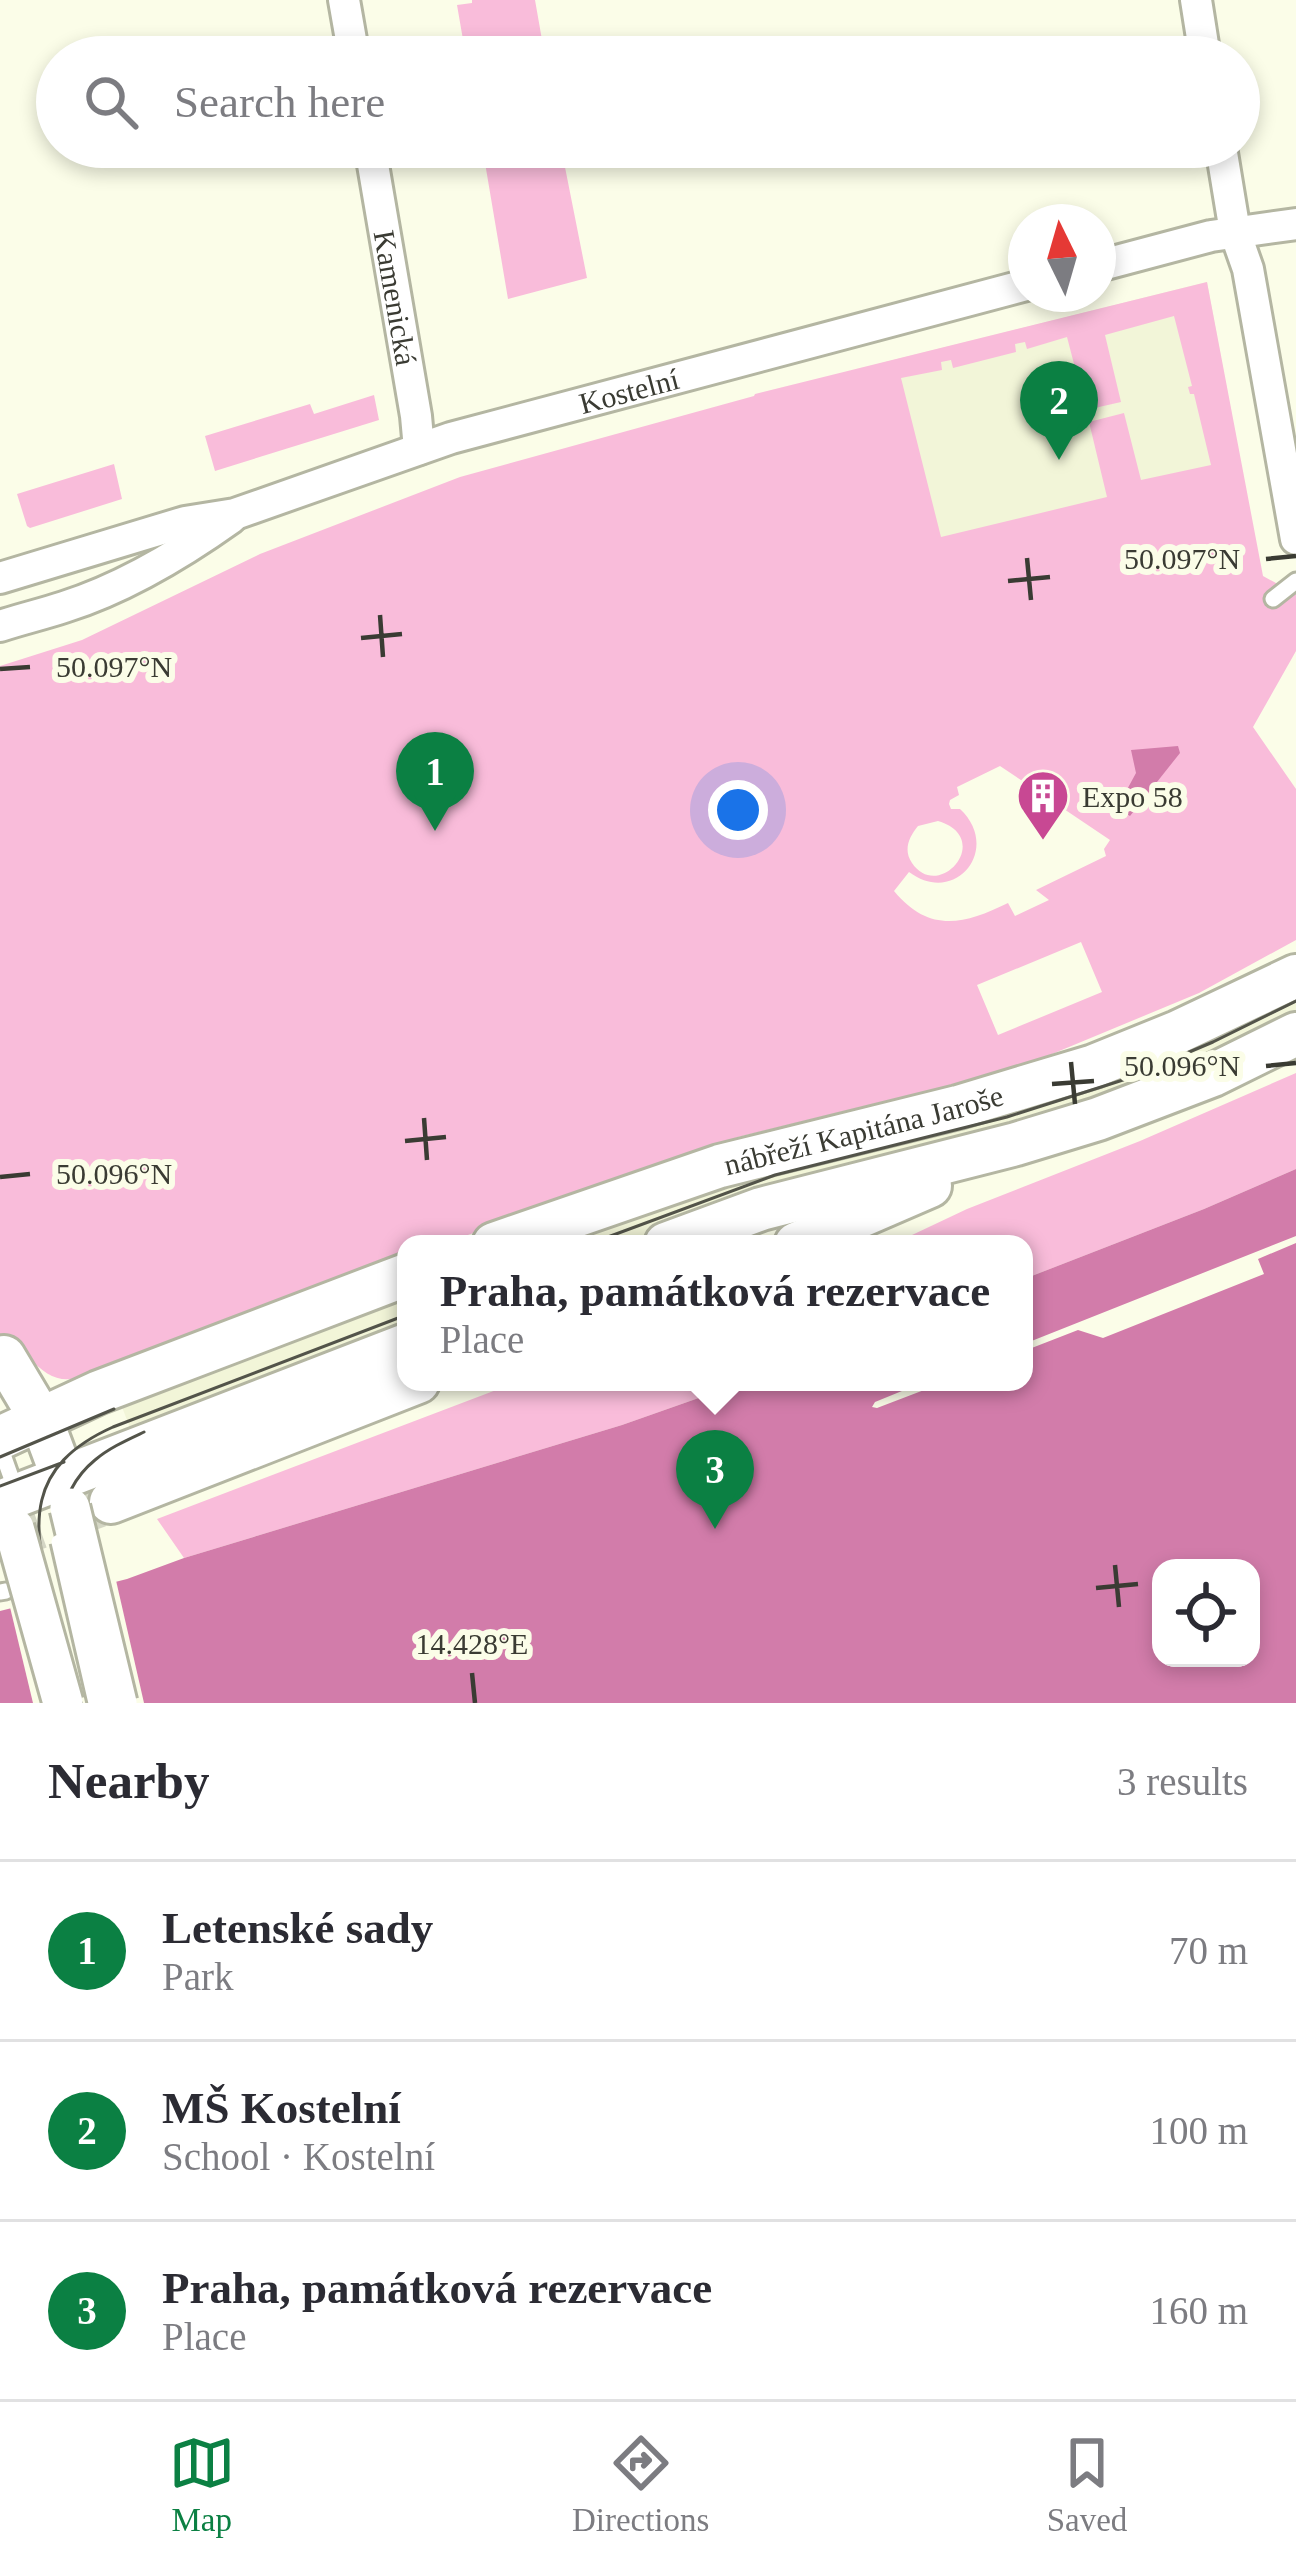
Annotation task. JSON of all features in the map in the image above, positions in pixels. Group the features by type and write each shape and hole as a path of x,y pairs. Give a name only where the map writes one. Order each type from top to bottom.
{"main road":[{"name":"nábřeží Kapitána Jaroše","path":"520,1235 720,1166 1034,1086 1160,1040 1296,976"},
{"name":"nábřeží Kapitána Jaroše","path":"690,1235 761,1209 1098,1119 1198,1082 1296,1034"},
{"path":"817,1235 1098,1119"},
{"path":"0,1442 99,1392 397,1278"},
{"path":"39,1502 397,1350"},
{"path":"0,1377 4,1357 41,1419 39,1502"},
{"path":"39,1502 397,1389"}],"street":[{"path":"344,0 350,36"},
{"path":"1196,0 1202,36"},
{"name":"Kamenická","path":"374,168 419,448"},
{"path":"1224,168 1235,232 1248,269 1296,539"},
{"path":"1116,262 1235,232 1296,224"},
{"name":"Kostelní","path":"0,578 185,522 236,514 419,448 541,413 1008,290"},
{"name":"Kostelní","path":"3,625 99,593 195,543 236,514"},
{"path":"0,588 3,625"},
{"path":"39,1502 63,1703"},
{"path":"39,1502 117,1703"}],"lane":[{"path":"1273,598 1296,580"},
{"path":"0,1442 39,1502 96,1703"},
{"path":"39,1502 42,1565 81,1703"}],"shaded area":[{"path":"535,0 541,36 462,36 457,5"},
{"path":"486,168 565,168 587,278 508,299"},
{"path":"1207,282 1257,551 926,660 857,369 1086,312 1116,312 1116,305"},
{"path":"1207,282 1263,576 1296,594 1296,651 1253,727 1296,789 1296,940 1199,993 1016,1069 738,1137 468,1235 397,1235 397,1261 81,1377 54,1377 27,1355 0,1362 0,666 82,640 260,554 460,477 755,394 1086,312 1116,312 1116,305","holes":["1174,316 1192,386 1188,387 1194,394 1211,465 1141,480 1124,413 1089,422 1107,497 941,537 901,378 942,370 941,362 951,360 953,368 1016,352 1015,344 1025,342 1027,349 1067,337 1086,410 1121,402 1105,335","1000,766 1110,840 1104,849 1106,856 1036,890 1049,900 1015,916 1008,903 961,920 934,919 920,914 894,891 909,872 926,881 943,882 968,868 975,855 972,824 960,809 951,809 950,800 959,795 957,787","938,821 954,829 962,840 962,852 947,872 923,873 912,863 908,844 918,826","1081,942 1102,992 998,1035 977,985"]},
{"path":"374,395 379,420 215,471 205,436 310,404 314,414"},
{"path":"114,464 122,499 27,526 17,494"},
{"path":"1178,746 1180,753 1130,816 1117,808 1136,773 1131,750"},
{"path":"1296,992 1296,1025 1246,1051 680,1235 560,1235"},
{"path":"1296,1073 1296,1169 1204,1209 1033,1276 1033,1235 912,1235 967,1209"},
{"path":"1296,1169 1296,1236 1033,1340 1033,1276"},
{"path":"1296,1243 1296,1703 0,1703 0,1611 127,1579 718,1391 902,1391 875,1402 872,1407 877,1408 921,1391 1033,1391 1033,1348 1078,1330 1103,1338 1264,1274 1258,1259"},
{"path":"397,1293 397,1343 136,1444 119,1399"},
{"path":"493,1391 718,1391 622,1425 184,1558 157,1519"}],"pier":[{"path":"115,1576 144,1703 33,1703 9,1603"}],"tunnel":[{"path":"0,1542 111,1502"}],"tram line":[{"path":"613,1235 775,1175 1007,1117 1123,1080 1296,1001"},
{"path":"81,1703 40,1548 42,1500 64,1460 113,1427 397,1318"},
{"path":"0,1457 114,1409"},
{"path":"84,1654 61,1552 66,1502 95,1460 144,1432"},
{"path":"0,1486 64,1462"},
{"path":"0,1518 23,1537 39,1562"}],"place":[{"name":"MŠ Kostelní","path":"1059,460"},
{"name":"Letenské sady","path":"435,831"},
{"name":"Expo 58","path":"1043,842"},
{"name":"Praha, památková rezervace","path":"715,1529"}]}
